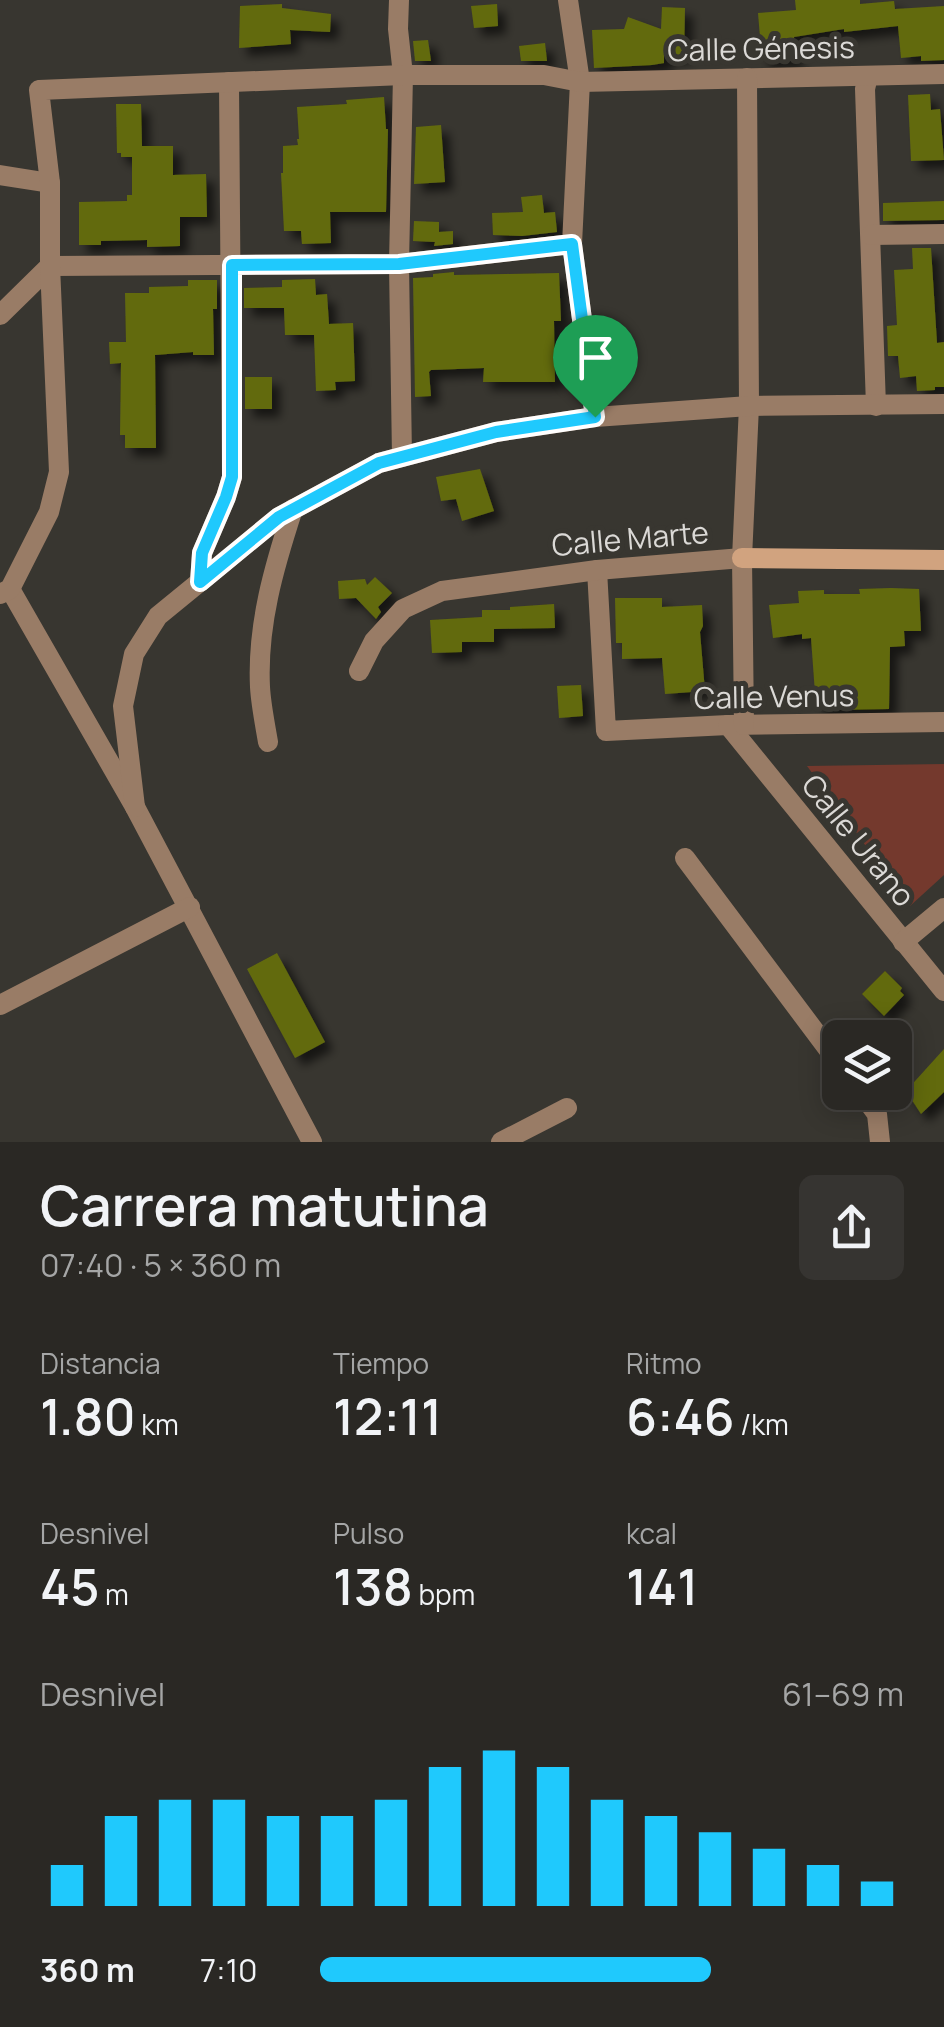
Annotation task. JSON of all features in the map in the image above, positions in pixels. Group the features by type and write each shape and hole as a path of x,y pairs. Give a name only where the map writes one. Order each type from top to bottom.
{"street":[{"path":"399,0 404,74 399,264 402,457"},
{"path":"568,0 580,82 572,244 595,417"},
{"name":"Calle Génesis","path":"50,183 40,90 404,74 544,76 580,82 944,74"},
{"path":"868,76 865,89 876,406"},
{"path":"736,725 749,406 747,78"},
{"path":"200,582 202,553 232,477 229,82"},
{"path":"0,175 50,183 59,472 49,512 5,592 136,807 312,1142"},
{"path":"870,235 944,234"},
{"path":"0,315 50,266 399,264 572,244"},
{"path":"136,807 122,706 134,654 158,616 279,517 379,463 496,432 595,417 749,406 944,404"},
{"path":"268,742 260,688 262,636 273,570 293,509"},
{"name":"Calle Marte","path":"359,671 374,642 403,609 442,591 597,570 742,558 944,560"},
{"name":"Calle Venus","path":"597,570 606,732 736,725 944,722"},
{"name":"Calle Urano","path":"736,725 944,991"},
{"path":"685,858 822,1041"},
{"path":"0,1005 190,907"},
{"path":"904,942 944,908"},
{"path":"501,1142 567,1108"},
{"path":"874,1110 880,1142"}],"shaded area":[{"path":"944,764 944,875 910,906 807,766"}],"building":[{"path":"795,0 860,0 860,4 894,1 895,9 944,6 944,60 901,58 898,26 794,37 796,59 762,61 758,13 796,10"},
{"path":"282,4 282,8 331,14 330,32 290,30 291,44 239,48 240,6"},
{"path":"497,4 498,26 474,28 471,6"},
{"path":"662,7 685,8 684,55 664,56 664,63 652,65 594,68 592,30 624,29 628,17 661,29"},
{"path":"428,40 431,61 415,61 413,41"},
{"path":"545,43 547,61 521,61 519,46"},
{"path":"930,94 931,110 940,109 944,160 911,161 908,95"},
{"path":"384,97 388,129 386,212 330,212 331,243 302,244 301,231 284,231 281,173 283,146 298,145 297,107"},
{"path":"116,104 141,104 142,146 173,146 173,175 206,174 207,217 180,217 180,246 147,247 147,240 79,245 79,202 127,201 127,195 132,195 132,157 117,153"},
{"path":"441,125 445,182 414,184 416,127"},
{"path":"542,195 544,213 555,212 557,232 493,235 492,213 523,212 521,197"},
{"path":"944,201 944,220 883,221 883,203"},
{"path":"414,221 439,222 439,232 453,231 453,244 434,246 435,242 413,241"},
{"path":"912,248 931,248 937,343 944,342 944,387 935,390 917,391 916,376 900,378 898,356 888,356 887,326 897,325 894,270 913,269"},
{"path":"454,272 559,273 561,321 554,321 555,382 483,382 484,368 431,370 431,396 415,397 413,278"},
{"path":"315,279 316,295 327,294 329,324 353,323 355,381 335,382 336,390 316,391 314,335 285,335 284,308 244,308 244,288 282,287 282,280"},
{"path":"188,280 217,280 214,355 155,355 156,448 125,448 125,435 120,435 121,363 110,364 109,342 126,342 125,293 149,293 149,287 188,286"},
{"path":"245,377 272,377 272,409 245,409"},
{"path":"480,469 494,511 462,521 456,499 441,501 436,477"},
{"path":"375,577 392,593 378,607 381,612 376,619 356,598 339,599 338,581 365,579 367,585"},
{"path":"859,589 919,589 921,631 904,631 905,646 890,647 889,709 816,707 811,638 802,639 802,634 773,638 769,605 799,603 798,591 860,594"},
{"path":"615,598 662,598 662,607 702,605 705,691 665,694 662,658 622,659 622,643 616,643"},
{"path":"554,604 555,628 494,629 494,642 462,642 462,652 432,653 430,620 482,617 482,610"},
{"path":"581,685 583,716 559,718 557,686"},
{"path":"277,953 325,1042 295,1058 247,969"},
{"path":"885,971 904,995 884,1016 862,994"},
{"path":"944,1049 944,1092 921,1114 912,1100 912,1084"}],"route":[{"path":"572,244 595,417 496,432 379,463 279,517 200,582 202,553 232,477 232,265 399,264 572,244"}]}
